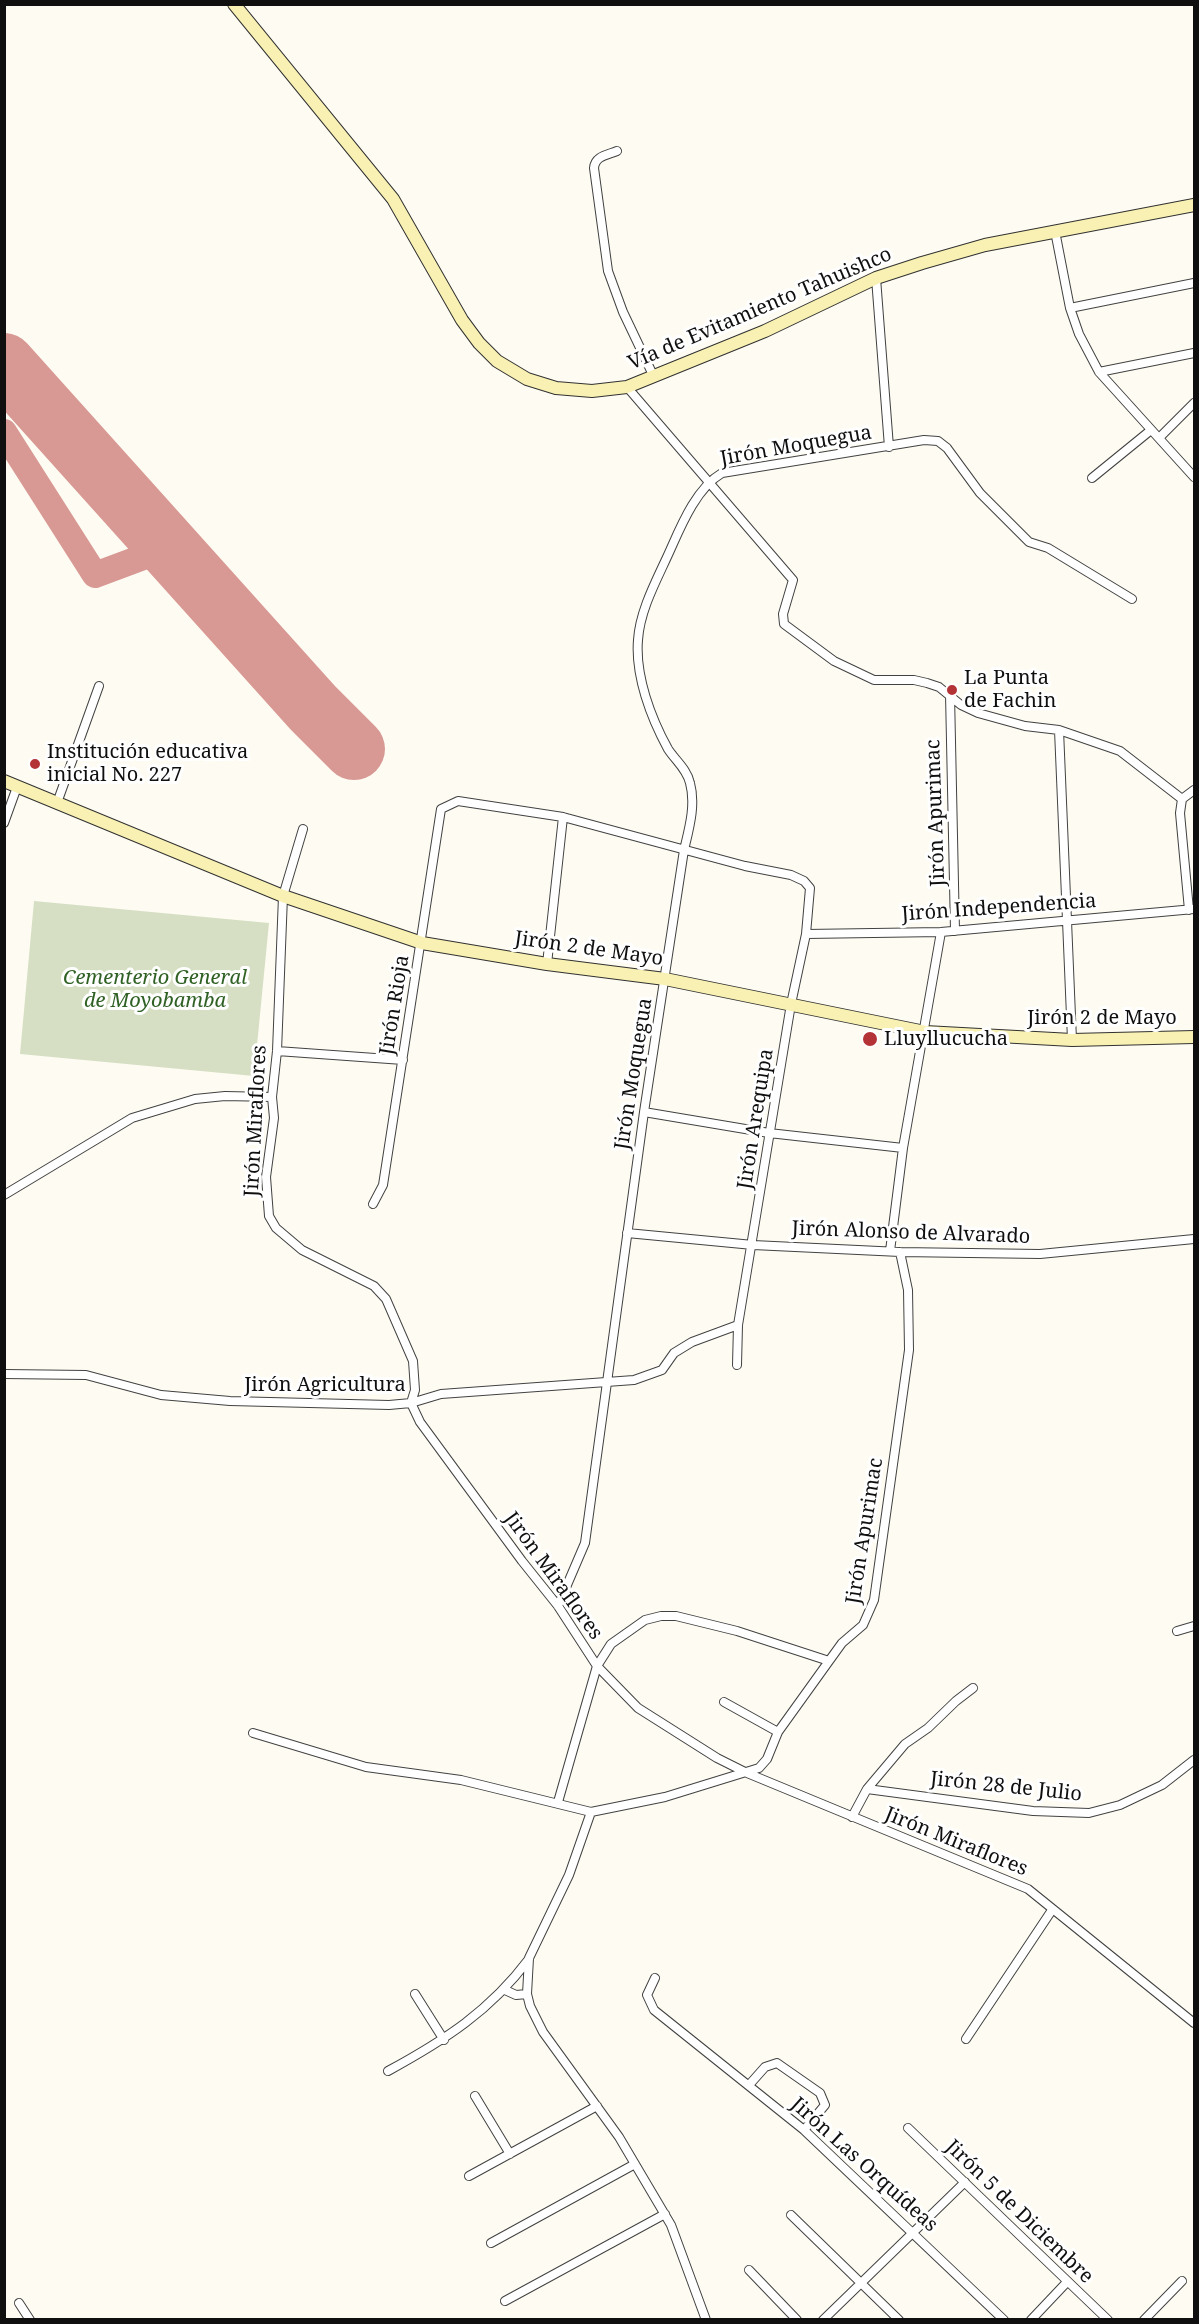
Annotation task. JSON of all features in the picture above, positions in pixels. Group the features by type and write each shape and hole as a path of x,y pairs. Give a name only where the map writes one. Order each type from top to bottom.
{"main road":[{"name":"Vía de Evitamiento Tahuishco","path":"234,4 393,199 462,320 478,343 497,362 527,378 556,388 592,391 627,387 765,332 876,278 985,245 1194,205"},
{"name":"Jirón 2 de Mayo","path":"4,781 283,896 422,943 547,964 665,979 925,1032 1072,1040 1194,1037"}],"street":[{"path":"617,151 600,157 594,162 608,271 623,312 653,375"},
{"path":"1055,231 1070,308 1079,334 1099,372 1194,477"},
{"path":"876,278 889,447"},
{"path":"1070,308 1194,283"},
{"path":"1099,372 1194,353"},
{"path":"627,387 793,580 783,614 784,624 834,661 874,680 914,680 939,687 961,705 978,713 1025,726 1059,730 1120,751 1182,800"},
{"path":"1159,438 1194,403"},
{"path":"1092,478 1151,430"},
{"name":"Jirón Moquegua","path":"558,1606 585,1543 644,1112 684,850 691,819 690,782 668,750 652,715 639,666 638,639 647,602 678,532 708,481 735,470 924,440 938,441 947,448 997,513 1029,542 1048,548 1132,599"},
{"path":"57,803 99,686"},
{"name":"Jirón Apurimac","path":"950,694 956,931"},
{"path":"1059,730 1072,1040"},
{"path":"4,823 17,786"},
{"path":"1192,909 1180,813 1182,800 1194,790"},
{"name":"Jirón Rioja","path":"373,1204 382,1185 422,943 441,809 458,801 563,817"},
{"path":"547,964 563,817 684,850"},
{"name":"Jirón Miraflores","path":"303,829 283,896 277,1051 272,1097 274,1118 265,1196 269,1216 276,1228 302,1250 374,1286 386,1299 413,1361 415,1390 411,1403 420,1422 454,1471 558,1606 597,1666 638,1708 717,1758 747,1773 941,1851 1028,1889 1194,2023"},
{"name":"Jirón Arequipa","path":"684,850 791,874 804,881 810,888 806,934 791,1004 738,1325 737,1365"},
{"name":"Jirón Independencia","path":"806,934 941,932 1192,909"},
{"name":"Jirón Apurimac","path":"747,1773 759,1768 767,1759 778,1732 842,1643 863,1625 874,1600 909,1350 908,1290 895,1251 903,1148 941,932"},
{"path":"277,1051 403,1060"},
{"path":"4,1195 132,1118 195,1099 225,1096 272,1097"},
{"path":"644,1112 769,1133 903,1148"},
{"name":"Jirón Alonso de Alvarado","path":"627,1233 753,1245 1040,1254 1194,1239"},
{"name":"Jirón Agricultura","path":"4,1374 86,1375 161,1395 230,1401 364,1405 411,1403 441,1395 606,1384 633,1380 662,1370 674,1353 692,1342 738,1325"},
{"path":"558,1802 597,1666 611,1644 645,1620 661,1616 676,1616 737,1631 829,1661"},
{"path":"1177,1631 1194,1626"},
{"path":"852,1817 867,1789 905,1744 928,1728 973,1688"},
{"path":"724,1702 778,1732"},
{"path":"254,1733 366,1767 461,1779 591,1812 665,1797 747,1773"},
{"name":"Jirón 28 de Julio","path":"867,1789 1033,1811 1089,1813 1120,1805 1162,1785 1194,1760"},
{"path":"388,2071 444,2040 505,1990 529,1958 569,1875 591,1812"},
{"path":"966,2038 1052,1910"},
{"path":"529,1958 527,1994 530,2006 543,2032 597,2106 665,2214 706,2319"},
{"name":"Jirón Las Orquídeas","path":"655,1978 647,1995 651,2007 804,2130 1004,2319"},
{"path":"505,1990 516,1995 527,1994"},
{"path":"415,1994 444,2040"},
{"path":"749,2085 765,2067 777,2063 820,2093 825,2105 804,2130"},
{"path":"475,2096 510,2154"},
{"path":"469,2176 597,2106"},
{"name":"Jirón 5 de Diciembre","path":"908,2128 1108,2319"},
{"path":"491,2243 635,2164"},
{"path":"823,2319 965,2182"},
{"path":"506,2301 665,2214"},
{"path":"791,2215 899,2319"},
{"path":"749,2270 797,2319"},
{"path":"1144,2319 1182,2281"},
{"path":"1031,2319 1067,2282"},
{"path":"20,2303 30,2319"}],"green space":[{"name":"Cementerio General de Moyobamba","path":"34,901 269,923 254,1076 20,1054"}],"taxiway":[{"path":"4,432 95,575 170,547"}],"runway":[{"path":"4,364 313,708 354,749"}],"place":[{"name":"La Punta de Fachin","path":"952,690"},
{"name":"Institución educativa inicial No. 227","path":"35,764"},
{"name":"Lluyllucucha","path":"870,1039"}]}
